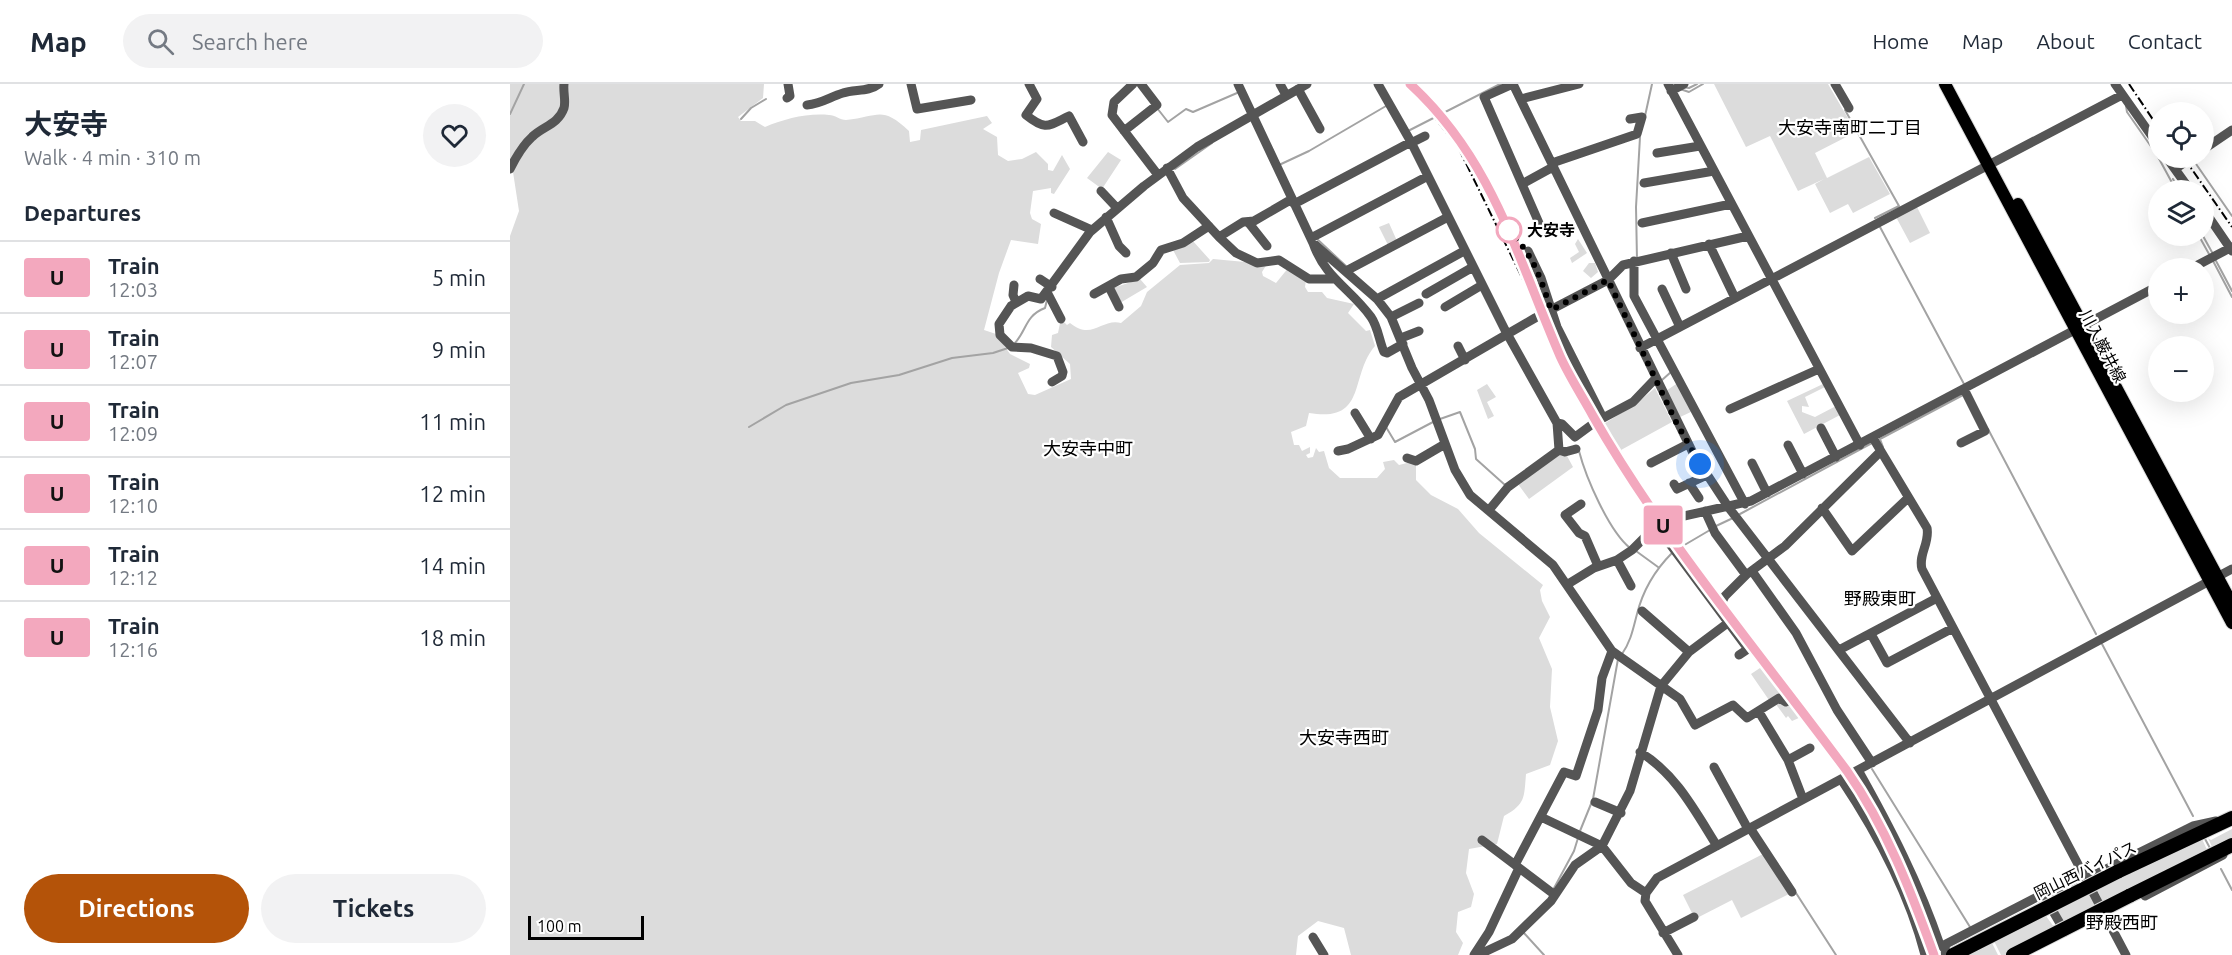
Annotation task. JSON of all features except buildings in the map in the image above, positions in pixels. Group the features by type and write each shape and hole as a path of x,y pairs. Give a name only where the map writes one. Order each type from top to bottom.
{"highway":[{"name":"岡山西バイパス","path":"1947,953 2230,819"},
{"path":"2013,955 2232,847"}],"main road":[{"name":"川入巌井線","path":"1945,84 1991,162 2079,327 2213,580 2232,623"},
{"name":"川入巌井線","path":"1954,84 1991,162"},
{"name":"川入巌井線","path":"2213,580 2232,604"}],"street":[{"path":"510,169 518,153 534,135 552,125 561,115 565,105 564,84"},
{"path":"787,98 790,96 788,84"},
{"path":"807,105 818,104 842,93 874,88 879,84"},
{"path":"911,84 917,109 971,99"},
{"path":"1029,84 1037,99 1026,115 1039,125 1049,126 1069,116 1083,142"},
{"path":"1133,84 1114,102 1112,115 1158,175"},
{"path":"1124,131 1157,105 1141,84"},
{"path":"1238,84 1313,238 1323,266 1372,319 1384,352 1387,353 1403,339 1419,331"},
{"path":"1280,84 1286,95"},
{"path":"1052,382 1062,376 1063,372 1057,356 1031,348 1011,347 1000,335 999,324 1016,302 1028,296 1041,299 1050,292 1092,230 1158,175 1169,171 1286,95 1299,91 1307,84"},
{"path":"1378,84 1412,143 1464,251 1557,423 1559,450"},
{"path":"1539,223 1484,97 1513,84 1688,444 1729,508 1910,743"},
{"path":"1521,99 1579,84"},
{"path":"1835,84 1849,108"},
{"path":"2115,84 2148,131"},
{"path":"1675,87 1700,146 1860,445"},
{"path":"1299,91 1320,129"},
{"path":"1640,348 2122,95"},
{"path":"1522,184 1552,165 1637,134 1642,117 1630,119"},
{"path":"2214,142 2232,130"},
{"path":"1219,237 1295,202 1425,136"},
{"path":"1657,153 1700,146"},
{"path":"2175,169 2183,180"},
{"path":"1169,171 1182,198 1236,253 1257,263 1279,260 1309,279 1333,279"},
{"path":"1644,183 1713,171"},
{"path":"1313,238 1428,176"},
{"path":"1101,191 1117,208"},
{"path":"1642,223 1731,204"},
{"path":"1054,213 1092,230"},
{"path":"1349,270 1448,217"},
{"path":"1107,219 1119,246 1126,253"},
{"path":"1248,222 1267,246"},
{"path":"2212,258 2231,249 2214,224"},
{"path":"1094,294 1121,279 1136,277 1153,263 1161,250 1183,243 1209,226"},
{"path":"1338,451 1371,439 1382,430 1400,397 1608,280 1617,269 1635,262 1748,236"},
{"path":"1313,238 1379,298 1393,316 1460,480 1470,495 1537,549 1568,584 1612,651 1680,699 1695,724 1733,705 1747,718 1779,698 1786,702"},
{"path":"1709,244 1735,298"},
{"path":"1379,298 1464,251"},
{"path":"1528,251 1541,278 1552,312 1604,418 1633,402 1656,382"},
{"path":"1671,253 1686,289"},
{"path":"1635,262 1634,296 1745,504"},
{"path":"1426,294 1473,267"},
{"path":"1040,279 1050,292 1050,302 1061,319"},
{"path":"1014,285 1013,295 1016,302"},
{"path":"1445,307 1482,285"},
{"path":"1109,287 1119,307"},
{"path":"1662,289 1680,327"},
{"path":"1568,584 1598,566 1617,560 1658,528 1684,516 1745,504 1965,392 2079,327 2148,291"},
{"path":"1393,316 1419,303"},
{"path":"1458,345 1465,360"},
{"path":"1730,409 1819,369"},
{"path":"1961,443 1985,431 1965,392"},
{"path":"1355,413 1371,439"},
{"path":"1557,423 1562,424 1569,434 1575,437 1594,423"},
{"path":"1821,428 1836,457"},
{"path":"1874,438 1880,452 1927,528 1929,536 1920,563 1937,598 2126,955"},
{"path":"1407,458 1416,461 1445,444"},
{"path":"1651,463 1688,444"},
{"path":"1788,445 1803,474"},
{"path":"1559,450 1565,452 1576,449"},
{"path":"1489,510 1508,487 1559,450"},
{"path":"1719,608 1725,596 1749,573 1769,560 1880,452"},
{"path":"1752,463 1767,493"},
{"path":"1674,484 1677,489 1707,475"},
{"path":"1689,483 1699,498"},
{"path":"1822,508 1852,551 1908,498"},
{"path":"1581,504 1565,515 1579,533 1585,536 1598,566"},
{"path":"1705,511 1715,533 1796,633 1837,710 1872,763"},
{"path":"1658,528 1748,649 1739,656"},
{"path":"1617,560 1630,586"},
{"path":"1646,893 1657,878 2232,569"},
{"path":"1839,650 1937,598"},
{"path":"1642,611 1689,652"},
{"path":"1481,954 1512,939 1575,866 1602,846 1621,813 1661,686 1689,652 1729,622"},
{"path":"1871,634 1887,663 1953,628"},
{"path":"1481,954 1517,867 1564,772 1576,776 1598,710 1602,678 1612,651"},
{"path":"1759,712 1788,760 1803,800"},
{"path":"1788,760 1810,748"},
{"path":"1640,752 1654,760 1675,781 1717,846"},
{"path":"1714,768 1749,828 1792,892"},
{"path":"1858,770 1889,825 1916,881 1940,945 1947,953 2039,896 2048,901 2067,934"},
{"path":"1841,779 1863,811 1891,864 1925,955"},
{"path":"1596,802 1621,813"},
{"path":"1541,817 1602,846 1631,883 1646,893 1649,909 1678,955"},
{"path":"1966,943 2086,879 2193,826 2230,819"},
{"path":"1482,840 1553,893"},
{"path":"2027,955 2214,861 2232,847"},
{"path":"1663,933 1695,917"},
{"path":"1313,937 1324,955"}],"shaded area":[{"path":"510,84 764,84 763,98 738,117 741,121 755,121 765,127 788,119 812,115 831,115 846,120 885,115 909,131 910,142 920,140 921,130 987,116 992,123 983,129 997,137 998,155 1008,161 1022,159 1036,152 1048,164 1048,170 1053,171 1062,155 1070,169 1054,194 1051,193 1051,188 1033,191 1030,213 1032,219 1041,224 1038,244 1011,240 999,273 984,330 996,334 1010,354 1030,364 1029,368 1018,373 1028,394 1035,395 1071,379 1070,364 1051,347 1052,335 1058,333 1060,323 1064,322 1067,325 1070,323 1078,328 1091,330 1108,323 1121,323 1141,306 1147,292 1180,265 1209,263 1213,259 1267,264 1262,272 1263,276 1276,283 1289,267 1306,280 1305,287 1308,292 1322,292 1327,298 1354,304 1348,313 1366,331 1370,330 1375,346 1367,358 1349,404 1341,411 1328,414 1309,413 1306,426 1291,432 1294,445 1299,445 1302,451 1310,447 1310,453 1306,455 1308,458 1313,457 1316,448 1319,452 1324,451 1329,468 1340,478 1377,478 1385,469 1383,462 1394,460 1399,465 1411,462 1416,465 1416,480 1431,495 1458,509 1479,533 1543,585 1540,590 1542,601 1550,617 1539,638 1552,669 1550,707 1558,741 1550,765 1526,774 1523,799 1516,808 1504,816 1497,844 1469,849 1466,873 1474,894 1471,907 1458,912 1456,932 1463,943 1458,955 1351,955 1344,928 1318,921 1298,936 1296,955 510,955 510,236 519,211 513,172 510,170"},
{"path":"1714,84 1828,84 1856,132 1815,153 1827,178 1869,157 1890,194 1853,213 1848,204 1830,213 1815,184 1824,179 1798,191 1770,136 1746,147"},
{"path":"1108,152 1121,160 1102,189 1087,178"},
{"path":"1917,207 1930,233 1910,243 1896,217"},
{"path":"1389,223 1397,241 1388,245 1379,227"},
{"path":"1578,239 1587,253 1572,263 1570,258 1579,252 1575,244"},
{"path":"1192,240 1210,260 1209,262 1180,263 1173,250"},
{"path":"1589,263 1595,263 1598,272 1591,278 1583,271"},
{"path":"1140,279 1147,287 1120,303 1113,288"},
{"path":"1679,382 1693,411 1678,418 1666,391"},
{"path":"1487,384 1496,397 1487,402 1494,416 1488,419 1477,390"},
{"path":"1823,384 1825,387 1805,397 1809,407 1802,406 1802,412 1815,417 1836,406 1840,415 1804,434 1787,401"},
{"path":"1655,388 1672,422 1621,450 1630,466 1628,467 1602,425 1636,404"},
{"path":"1560,454 1566,454 1573,467 1529,499 1518,484"},
{"path":"1763,666 1783,693 1771,703 1751,674"},
{"path":"1785,695 1801,717 1792,721 1788,716 1786,718 1775,703"},
{"path":"2232,829 2232,841 2213,849 2208,838 2211,840"},
{"path":"2202,839 2208,852 2104,904 2096,888"},
{"path":"1765,853 1791,893 1741,918 1732,900 1695,919 1683,895"},
{"path":"2084,883 2100,913 2070,930 2061,919 2056,906"},
{"path":"2040,908 2060,935 2022,955 2001,955 1990,934"},
{"path":"1988,935 1998,955 1956,955 1955,952"}],"waterway":[{"path":"510,114 524,84"},
{"path":"1408,131 1500,84"},
{"path":"1645,116 1652,84"},
{"path":"1682,87 1689,88 1697,84"},
{"path":"1680,89 1689,92 1703,84"},
{"path":"1157,108 1168,122 1186,109 1193,112 1237,93"},
{"path":"741,119 751,108 766,99"},
{"path":"1279,165 1309,151 1386,106"},
{"path":"2126,106 2127,112 2157,155 2171,180"},
{"path":"1845,110 1899,206 1875,218"},
{"path":"1637,260 1636,207 1640,137"},
{"path":"1175,169 1212,143"},
{"path":"2199,168 2232,216"},
{"path":"1880,227 1964,384"},
{"path":"1316,238 1347,267"},
{"path":"2205,246 2209,254"},
{"path":"2209,246 2213,254"},
{"path":"2215,259 2232,291"},
{"path":"2214,263 2232,297"},
{"path":"1013,345 1033,315 1045,308 1047,300"},
{"path":"749,427 786,405 851,383 899,375 952,358 993,353 1008,348"},
{"path":"1662,380 1671,372"},
{"path":"1883,447 1880,439 1963,395"},
{"path":"1440,419 1460,412 1475,449 1476,459 1505,485"},
{"path":"1386,427 1395,442 1433,422"},
{"path":"1988,429 2096,634"},
{"path":"1740,514 1872,443"},
{"path":"1579,451 1606,517 1630,548"},
{"path":"1716,526 1733,518"},
{"path":"1676,550 1710,530"},
{"path":"1636,551 1658,567"},
{"path":"1622,654 1630,640 1639,605 1646,589 1672,553"},
{"path":"2102,644 2193,816"},
{"path":"1580,831 1593,799 1618,659"},
{"path":"1872,769 1970,927"},
{"path":"2204,837 2211,850"},
{"path":"1553,890 1574,851 1578,838"},
{"path":"2221,869 2232,890"},
{"path":"1796,893 1836,955"},
{"path":"1523,932 1544,955"}],"railway":[{"path":"1408,84 1458,147 1561,357 1620,461 1664,525 1861,792 1886,837 1934,955"},
{"path":"2129,84 2148,112"},
{"path":"2191,168 2232,227"},
{"path":"1499,210 1520,254"}],"train":[{"name":"U","path":"1410,84 1432,104 1476,163 1509,229 1561,357 1620,461 1664,525 1847,771 1874,814 1910,888 1934,955"}],"place":[{"name":"大安寺","path":"1509,230"}],"district":[{"name":"大安寺南町二丁目","path":"1850,128"},
{"name":"大安寺中町","path":"1088,449"},
{"name":"野殿東町","path":"1880,599"},
{"name":"大安寺西町","path":"1344,738"},
{"name":"野殿西町","path":"2122,923"}],"route":[{"path":"1509,230 1528,251 1541,278 1551,310 1608,280 1676,422 1700,464"}]}
